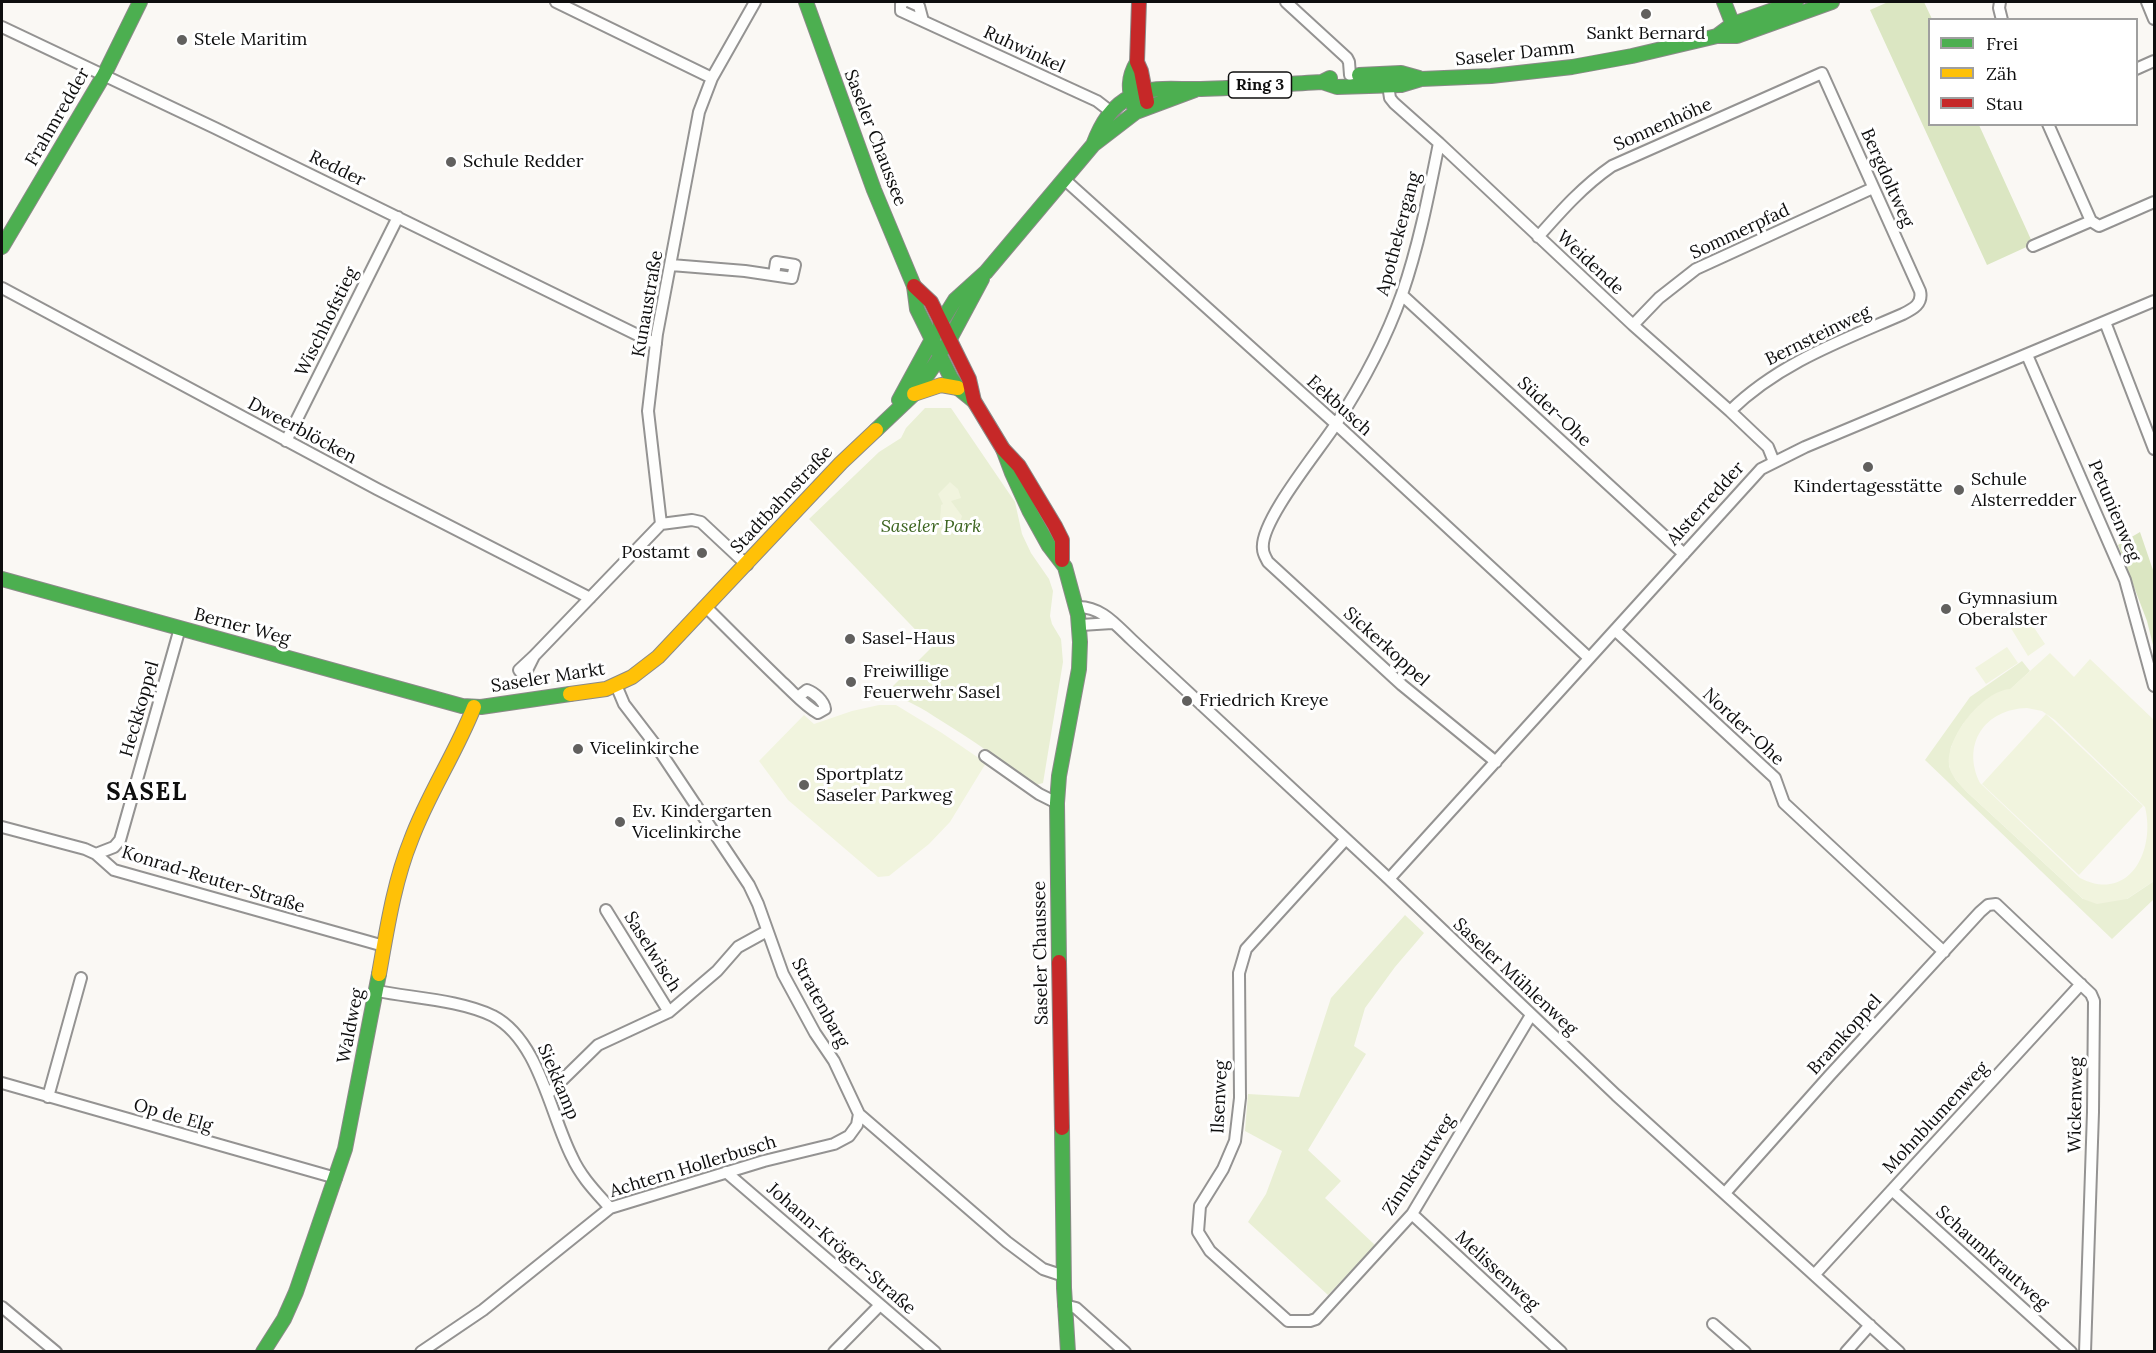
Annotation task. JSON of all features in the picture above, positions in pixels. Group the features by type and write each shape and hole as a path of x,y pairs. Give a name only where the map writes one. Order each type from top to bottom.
{"main road":[{"name":"Frahmredder","path":"2,247 104,75 140,2"},
{"name":"Saseler Chaussee","path":"806,2 874,190 914,286 917,309 931,340 958,388 974,401 1004,449 1009,471 1049,546 1062,560 1073,588 1081,625 1079,667 1061,763 1057,803 1064,1305 1068,1352"},
{"path":"1139,2 1137,62 1128,79 1130,97 1142,109"},
{"path":"1724,2 1735,30"},
{"name":"Saseler Damm","path":"1735,30 1753,17 1796,2"},
{"name":"Saseler Damm","path":"1322,82 1337,87 1401,85 1421,79 1491,76 1572,67 1717,36 1832,2"},
{"path":"1137,62 1141,70 1144,91 1142,109"},
{"name":"Saseler Damm","path":"1130,97 1144,91 1168,86 1198,89 1322,82 1335,76 1401,73 1421,79"},
{"name":"Saseler Damm","path":"1142,109 1198,89"},
{"name":"Stadtbahnstraße","path":"1093,145 1098,128 1110,111 1130,97"},
{"name":"Stadtbahnstraße","path":"886,419 956,300 986,272 1093,145 1142,109"},
{"name":"Stadtbahnstraße","path":"706,607 841,464 914,394 940,357 986,272"},
{"name":"Saseler Chaussee","path":"914,286 931,302 969,379 974,401"},
{"path":"914,394 938,384 958,388"},
{"name":"Berner Weg","path":"2,579 453,704 474,707"},
{"name":"Saseler Markt","path":"474,707 589,692 616,685 632,677 658,657 706,607"},
{"name":"Waldweg","path":"263,1352 284,1319 336,1178 349,1135 398,877 410,841 434,786 464,733 474,707"}],"street":[{"path":"555,2 712,78"},
{"name":"Kunaustraße","path":"661,524 648,411 656,344 699,112 712,78 755,2"},
{"name":"Ruhwinkel","path":"904,2 901,4 901,11 1097,101 1110,111"},
{"path":"910,2 919,6 923,21"},
{"path":"1286,2 1343,53 1349,62 1350,75"},
{"path":"2000,2 2002,18"},
{"path":"2147,2 2154,20"},
{"name":"Redder","path":"2,27 656,344"},
{"path":"2138,68 2154,61"},
{"name":"Bergdoltweg","path":"1822,73 1921,296"},
{"name":"Sonnenhöhe","path":"1538,237 1570,200 1592,179 1611,166 1822,73"},
{"name":"Weidende","path":"1388,85 1390,98 1394,103 1439,142 1633,325 1730,411 1768,447 1774,462"},
{"path":"2050,126 2091,221 2099,226 2154,202"},
{"name":"Apothekergang","path":"1263,550 1263,542 1270,525 1290,487 1335,424 1371,362 1402,295 1416,248 1439,142"},
{"name":"Eekbusch","path":"1064,179 1589,658"},
{"name":"Sommerpfad","path":"1633,325 1659,298 1696,269 1873,188"},
{"name":"Wischhofstieg","path":"286,441 398,217"},
{"path":"2033,246 2091,221"},
{"path":"671,265 774,275"},
{"name":"Dweerblöcken","path":"2,288 511,560 590,598"},
{"name":"Süder-Ohe","path":"1402,295 1684,554"},
{"name":"Bernsteinweg","path":"1730,411 1755,388 1780,370 1818,350 1911,310 1918,304 1921,296"},
{"name":"Alsterredder","path":"1389,879 1761,469 2154,301"},
{"path":"2105,322 2154,449"},
{"name":"Petunienweg","path":"2027,355 2126,580 2154,686"},
{"path":"661,524 692,520 701,522 747,565"},
{"name":"Saseler Markt","path":"534,656 661,524"},
{"name":"Sickerkoppel","path":"1263,550 1268,562 1382,666 1496,762"},
{"path":"706,607 798,697"},
{"name":"Saseler Mühlenweg","path":"1077,607 1093,608 1112,623 1389,879 1616,1095 1899,1352"},
{"path":"1081,625 1112,623"},
{"name":"Heckkoppel","path":"96,854 114,847 120,840 180,628"},
{"name":"Norder-Ohe","path":"1615,630 1775,778 1784,803 1944,952"},
{"name":"Stratenbarg","path":"616,685 624,704 657,747 749,885 783,974 815,1033 834,1061 859,1114 1006,1242 1043,1269 1064,1276"},
{"path":"985,756 1039,794 1057,803"},
{"name":"Konrad-Reuter-Straße","path":"2,827 85,849 96,854 114,870 384,946"},
{"name":"Ilsenweg","path":"1316,1319 1288,1321 1210,1251 1198,1232 1200,1206 1223,1169 1235,1141 1240,1098 1239,973 1246,949 1346,839"},
{"name":"Bramkoppel","path":"1725,1193 1985,907 1993,904"},
{"name":"Wickenweg","path":"1993,904 1999,906 2081,984 2091,994 2094,1001 2093,1112 2085,1352"},
{"name":"Saselwisch","path":"606,910 669,1012"},
{"path":"548,1094 598,1045 669,1012 717,971 738,947 767,931"},
{"path":"48,1096 81,978"},
{"name":"Mohnblumenweg","path":"1815,1274 2081,984"},
{"name":"Siekkamp","path":"376,991 480,1010 513,1030 523,1042 548,1094 571,1156 581,1173 610,1208"},
{"name":"Zinnkrautweg","path":"1316,1319 1412,1214 1531,1015"},
{"name":"Op de Elg","path":"2,1083 336,1178"},
{"name":"Achtern Hollerbusch","path":"421,1352 483,1310 610,1208 726,1172 834,1144 849,1136 857,1125 859,1114"},
{"name":"Johann-Kröger-Straße","path":"726,1172 935,1352"},
{"name":"Schaumkrautweg","path":"1892,1190 2071,1352"},
{"name":"Melissenweg","path":"1412,1214 1561,1352"},
{"path":"834,1352 880,1305"},
{"path":"1064,1305 1076,1308 1125,1352"},
{"path":"2,1307 56,1352"},
{"path":"1713,1324 1745,1352"},
{"path":"1846,1352 1870,1325"}],"green space":[{"path":"1888,2 1924,2 1932,18 1928,18 1928,126 1979,126 2033,244 1987,265 1870,10"},
{"name":"Saseler Park","path":"925,408 951,408 1015,502 1022,534 1031,553 1049,579 1053,591 1050,616 1061,639 1063,662 1043,783 1036,785 921,708 885,694 932,647 809,519 879,452 901,438 906,428"},
{"path":"950,482 958,489 961,498 951,501 962,516 959,526 950,533 940,521 943,504 938,494"},
{"path":"2140,532 2154,573 2154,649 2147,621 2118,545"},
{"path":"2013,619 2029,620 2045,644 2028,656 2009,625"},
{"path":"2007,647 2018,663 1986,684 1975,668"},
{"path":"2050,653 2074,677 2090,659 2154,720 2154,881 2127,899 2097,904 2083,899 1967,792 1951,772 1949,765 1953,741 1968,717 1989,698 2010,689","holes":["2027,708 2042,711 2055,720 2145,807 2146,841 2142,856 2135,869 2125,878 2112,884 2097,884 2080,878 1980,783 1973,755 1975,742 1981,731 1999,715 2012,710"]},
{"path":"2022,661 2030,671 2010,690 1963,724 1951,747 1949,766 1956,780 1967,792 2083,899 2127,899 2154,881 2154,899 2112,939 1925,760 1970,697"},
{"path":"879,705 896,705 986,763 950,822 929,844 889,876 878,877 788,800 759,761 804,715 814,724 852,711"},
{"path":"2046,714 2143,806 2079,875 1982,784"},
{"path":"1405,915 1424,933 1365,1008 1354,1046 1366,1054 1308,1150 1341,1181 1325,1198 1375,1245 1328,1295 1248,1222 1266,1194 1282,1151 1245,1131 1248,1094 1299,1097 1331,998"}],"traffic: fast":[{"path":"2,247 104,75 140,2"},
{"path":"806,2 874,190 914,286 917,309 951,378 958,388 974,401"},
{"path":"1724,2 1737,35"},
{"path":"1717,36 1733,24 1796,2"},
{"path":"1322,82 1337,87 1401,85 1421,79 1491,76 1572,67 1717,36 1737,36 1832,2"},
{"path":"1134,107 1130,84 1137,62"},
{"path":"1359,75 1401,73 1419,78"},
{"path":"1093,145 1103,123 1118,105 1132,96 1149,90 1322,82 1330,78"},
{"path":"940,324 955,300 986,272 1093,145 1136,112 1195,90"},
{"path":"945,348 982,279"},
{"path":"899,400 936,332"},
{"path":"876,430 914,394 940,357"},
{"path":"1003,449 1029,510 1049,546 1065,567 1078,615 1079,669 1059,776 1057,803 1059,962"},
{"path":"2,579 462,706 481,707 570,694"},
{"path":"263,1352 284,1319 296,1292 345,1149 379,974"},
{"path":"1062,1128 1064,1288 1068,1352"}],"traffic: slow":[{"path":"914,394 941,385 958,388"},
{"path":"570,694 606,689 632,677 658,657 841,463 876,430"},
{"path":"379,974 392,906 405,856 425,806 474,707"}],"traffic: jam":[{"path":"1139,2 1137,62 1147,102"},
{"path":"914,286 931,302 969,379 974,401 1003,449 1019,466 1055,526 1062,540 1062,560"},
{"path":"1059,962 1062,1128"}],"place":[{"name":"Sankt Bernard","path":"1646,14"},
{"name":"Stele Maritim","path":"182,40"},
{"name":"Schule Redder","path":"451,162"},
{"name":"Kindertagesstätte","path":"1868,467"},
{"name":"Schule Alsterredder","path":"1959,490"},
{"name":"Postamt","path":"702,553"},
{"name":"Gymnasium Oberalster","path":"1946,609"},
{"name":"Sasel-Haus","path":"850,639"},
{"name":"Freiwillige Feuerwehr Sasel","path":"851,682"},
{"name":"Friedrich Kreye","path":"1187,701"},
{"name":"Vicelinkirche","path":"578,749"},
{"name":"Sportplatz Saseler Parkweg","path":"804,785"},
{"name":"Ev. Kindergarten Vicelinkirche","path":"620,822"}],"district":[{"name":"SASEL","path":"147,793"}]}
